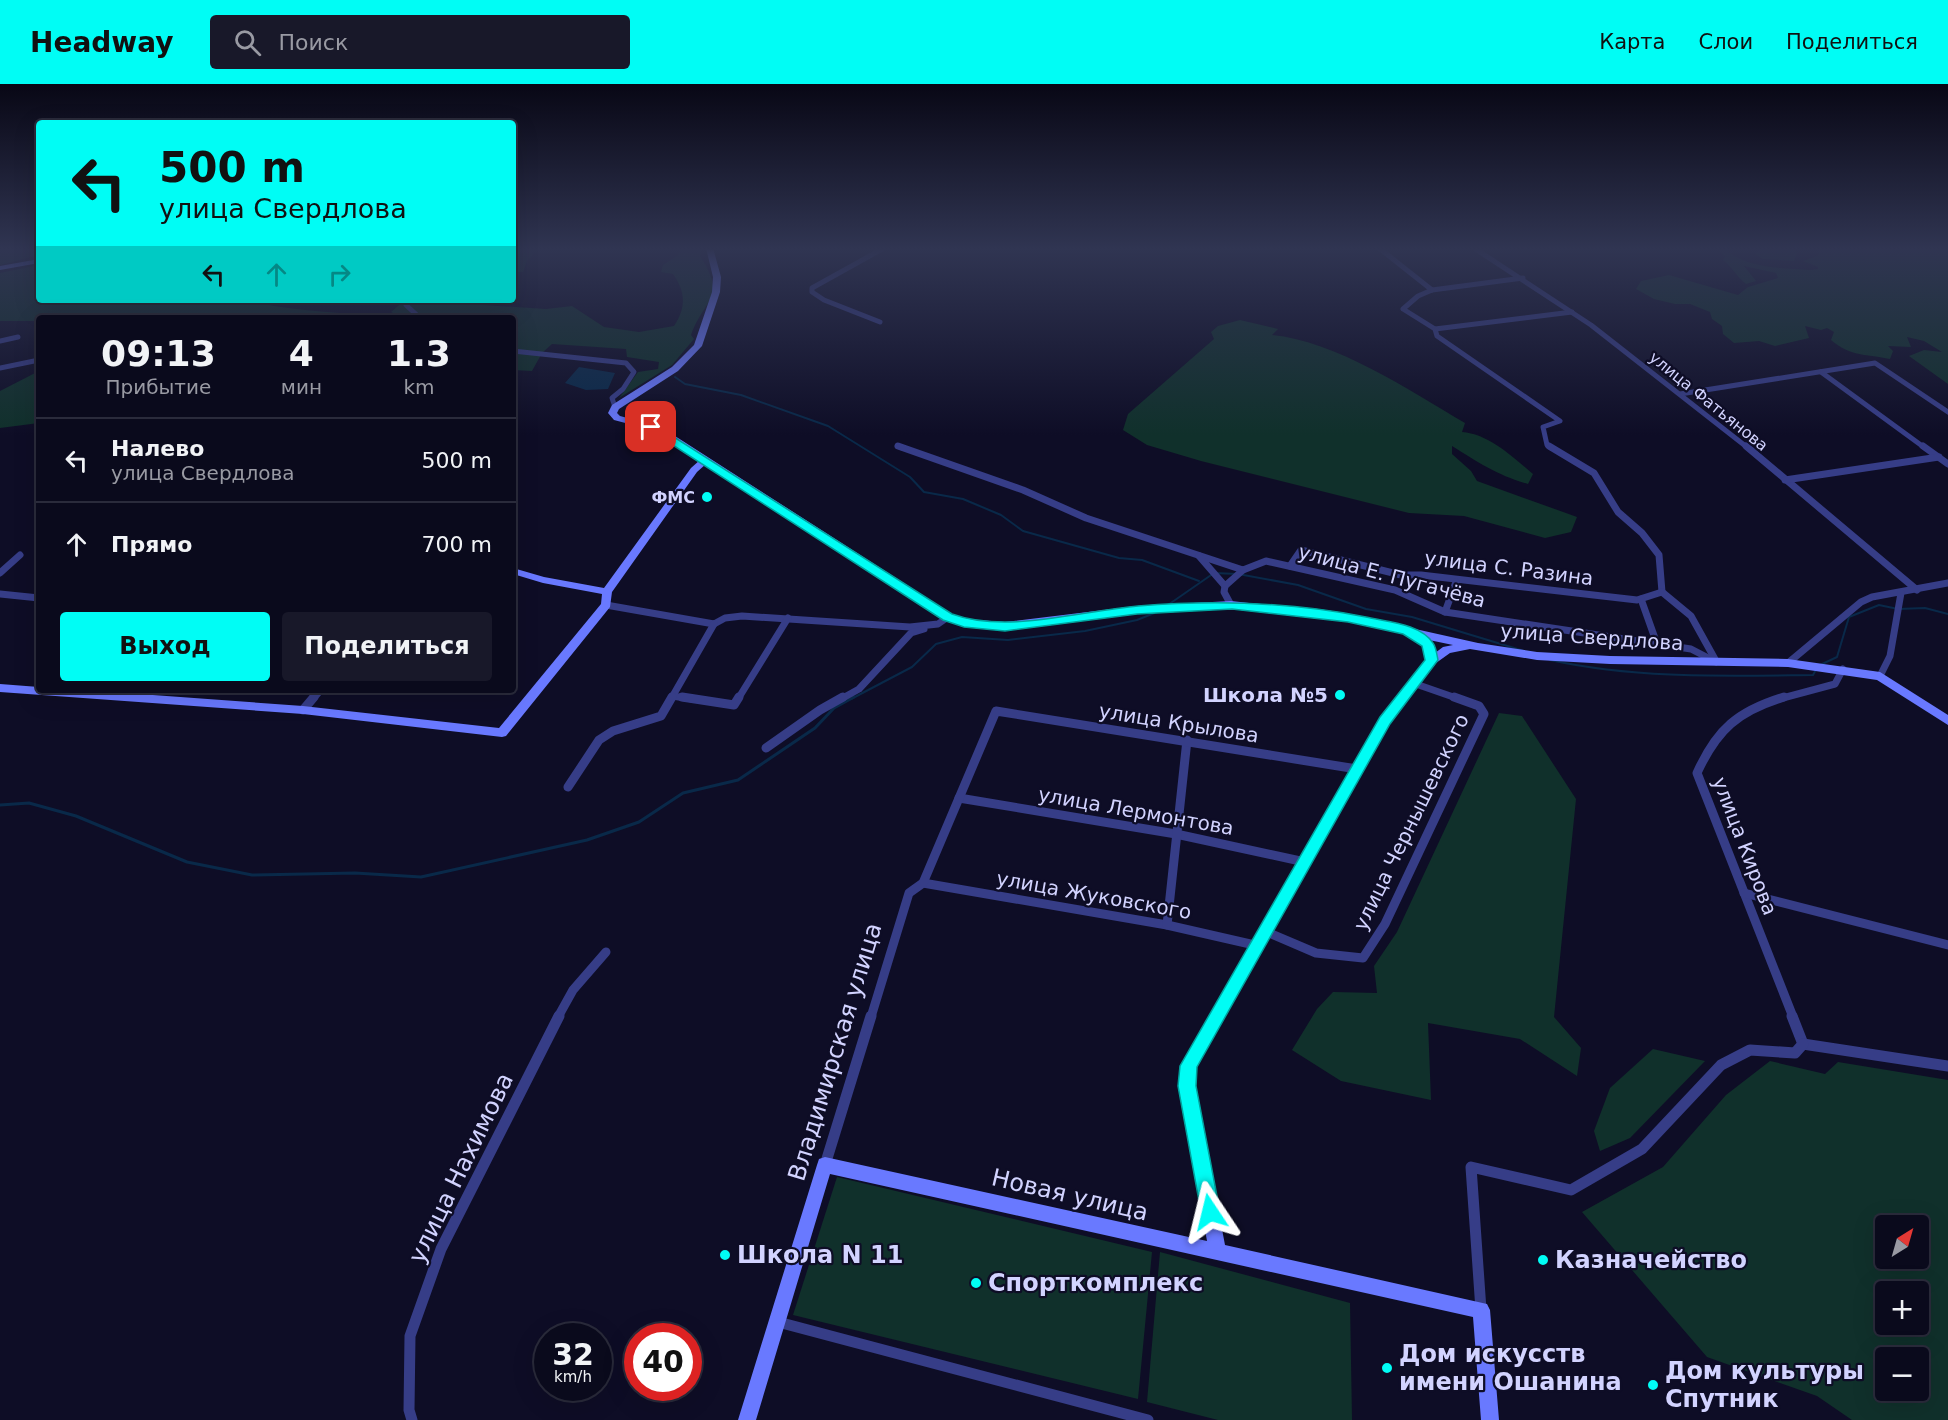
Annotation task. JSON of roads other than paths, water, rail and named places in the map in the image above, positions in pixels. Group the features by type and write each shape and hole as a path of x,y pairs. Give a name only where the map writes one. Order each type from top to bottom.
{"street":[{"path":"516,351 626,363 634,372 622,389 612,398 615,406 689,359 698,346 710,310"},
{"path":"850,310 880,322"},
{"path":"1405,310 1435,329 1572,312"},
{"name":"улица Фатьянова","path":"1572,312 1680,394 1917,590"},
{"path":"1435,329 1437,336 1560,421 1543,427 1547,445 1594,473 1618,512 1642,533 1659,555 1662,592 1691,616 1716,662"},
{"path":"0,341 18,337"},
{"path":"0,368 36,361"},
{"path":"1680,394 1875,363 1948,412"},
{"path":"1821,372 1948,464"},
{"name":"улица Свердлова","path":"615,406 612,413 614,416 651,427 705,460 943,620 1005,626 1137,610 1232,605 1348,618 1478,647 1537,656 1788,663 1880,676"},
{"path":"898,446 1023,490 1086,518 1244,570"},
{"path":"1785,480 1937,456 1948,451"},
{"path":"106,693 303,710 502,733 606,605 607,592 694,470 705,460"},
{"name":"улица С. Разина","path":"1290,566 1301,550 1401,575 1417,573 1456,582 1478,581 1641,599 1662,592"},
{"path":"0,573 20,555"},
{"path":"1199,556 1226,586"},
{"name":"улица Е. Пугачёва","path":"1244,570 1266,561 1395,590 1445,612 1691,650 1716,662"},
{"path":"1232,605 1224,592 1226,586 1244,570"},
{"path":"516,572 543,580 607,592"},
{"path":"1395,590 1401,575"},
{"path":"1445,612 1453,596 1456,582"},
{"path":"1788,663 1861,602 1872,597 1948,583"},
{"path":"1901,593 1890,656 1880,676 1948,722"},
{"path":"0,594 36,598"},
{"path":"1641,599 1657,644"},
{"path":"606,605 714,624"},
{"path":"568,787 599,740 613,731 661,716 714,624 725,618 742,616 788,618 910,627 943,620"},
{"path":"672,696 734,705 788,618"},
{"path":"766,748 820,710 859,689 911,633 943,620"},
{"path":"1407,630 1427,644 1432,660"},
{"path":"1218,1253 1187,1086 1188,1066 1267,932 1385,720 1432,660 1447,650 1478,647"},
{"name":"улица Кирова","path":"1803,1044 1697,772 1706,748 1720,730 1737,716 1752,707 1834,684 1840,678 1843,669"},
{"name":"улица Чернышевского","path":"1267,932 1316,953 1363,958 1385,924 1484,714 1479,706 1413,683"},
{"path":"0,688 36,689"},
{"path":"303,710 318,693"},
{"name":"улица Крылова","path":"996,711 1357,769"},
{"name":"Владимирская улица","path":"747,1420 909,893 923,883 996,711"},
{"path":"1167,925 1187,740"},
{"name":"улица Лермонтова","path":"959,798 1176,834 1305,862"},
{"name":"улица Жуковского","path":"923,883 1167,925 1259,946"},
{"path":"1744,893 1948,945"},
{"name":"улица Нахимова","path":"412,1420 409,1410 410,1336 441,1249 573,990 606,952"},
{"path":"1490,1420 1471,1167 1571,1190 1642,1149 1722,1065 1750,1050 1795,1053 1803,1044 1948,1066"},
{"name":"Новая улица","path":"825,1165 1480,1310"},
{"path":"778,1322 1148,1420"}],"water":[{"path":"579,367 615,373 608,389 586,390 565,383"}],"waterway":[{"path":"675,377 685,384 741,395 828,426 910,477 924,492 963,499 1001,515 1023,531 1119,558 1142,560 1199,581"},
{"path":"1165,607 1214,573 1238,574 1298,585 1366,609 1412,617 1524,651"},
{"path":"1550,660 1615,670 1681,675 1813,675 1818,666 1837,657 1849,617 1879,605 1898,609 1925,608 1948,614"},
{"path":"851,699 912,667 936,644 962,637 1008,640 1085,631 1137,620 1157,612"},
{"path":"0,805 29,803 76,816 187,862 252,875 355,873 421,877 587,840 639,822 683,793 738,780 815,728 834,708 854,697"}],"place":[{"name":"ФМС","path":"707,497"},
{"name":"Школа №5","path":"1340,695"},
{"name":"Школа N 11","path":"725,1255"},
{"name":"Казначейство","path":"1543,1260"},
{"name":"Спорткомплекс","path":"976,1283"},
{"name":"Дом искусств имени Ошанина","path":"1387,1368"},
{"name":"Дом культуры Спутник","path":"1653,1385"}]}
